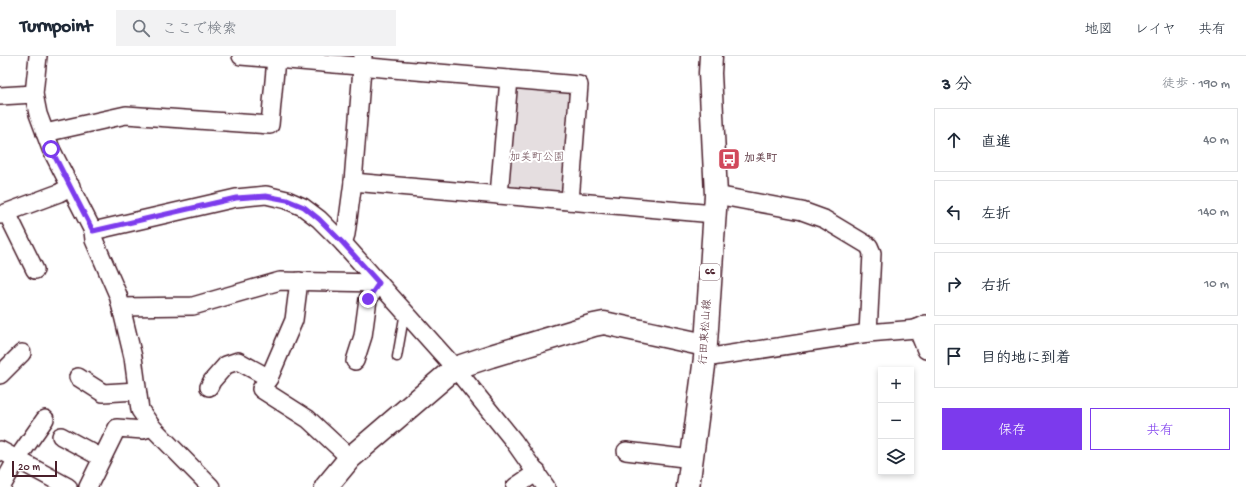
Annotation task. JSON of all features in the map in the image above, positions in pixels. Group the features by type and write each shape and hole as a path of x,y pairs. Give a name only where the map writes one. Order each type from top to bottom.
{"street":[{"path":"38,56 34,94 38,114 51,149 72,186 93,231 94,240 118,295 133,358 140,410 152,428 211,487"},
{"path":"241,56 276,59 362,62 509,79 579,85 570,201"},
{"name":"行田東松山線","path":"688,487 705,351 715,205 710,72 711,56"},
{"path":"45,133 126,115 270,125 276,59"},
{"path":"343,243 346,234 353,182 362,62"},
{"path":"500,195 509,79"},
{"path":"0,96 34,94"},
{"path":"353,182 570,201 715,205 802,211 824,219 869,246 872,253 868,333"},
{"path":"35,270 4,214 59,193 72,186"},
{"path":"93,231 236,198 266,196 287,200 304,207 319,219 343,243 455,368 513,440 537,472 546,487"},
{"path":"121,307 193,306 280,281 379,283"},
{"path":"299,281 294,320 269,378 261,389 308,419 350,458"},
{"path":"355,361 363,336 368,299 379,283"},
{"path":"326,487 350,458 455,368 594,325 604,323 705,351 921,326 926,350"},
{"path":"0,375 22,353"},
{"path":"209,387 212,381 226,365 238,362 269,378"},
{"path":"78,377 103,393 137,391"},
{"path":"3,484 17,459 45,419"},
{"path":"88,487 117,428 143,430 152,428"},
{"path":"61,436 102,458"},
{"path":"0,450 68,487"},
{"path":"626,451 692,460"},
{"path":"515,487 537,472"}],"lane":[{"path":"397,357 405,312"}],"green space":[{"name":"加美町公園","path":"513,87 565,92 572,96 566,189 560,194 504,188"}],"place":[{"name":"加美町","path":"729,159"}],"route":[{"path":"51,149 72,186 93,231 236,198 266,196 287,200 304,207 319,219 379,283 368,299"}]}
